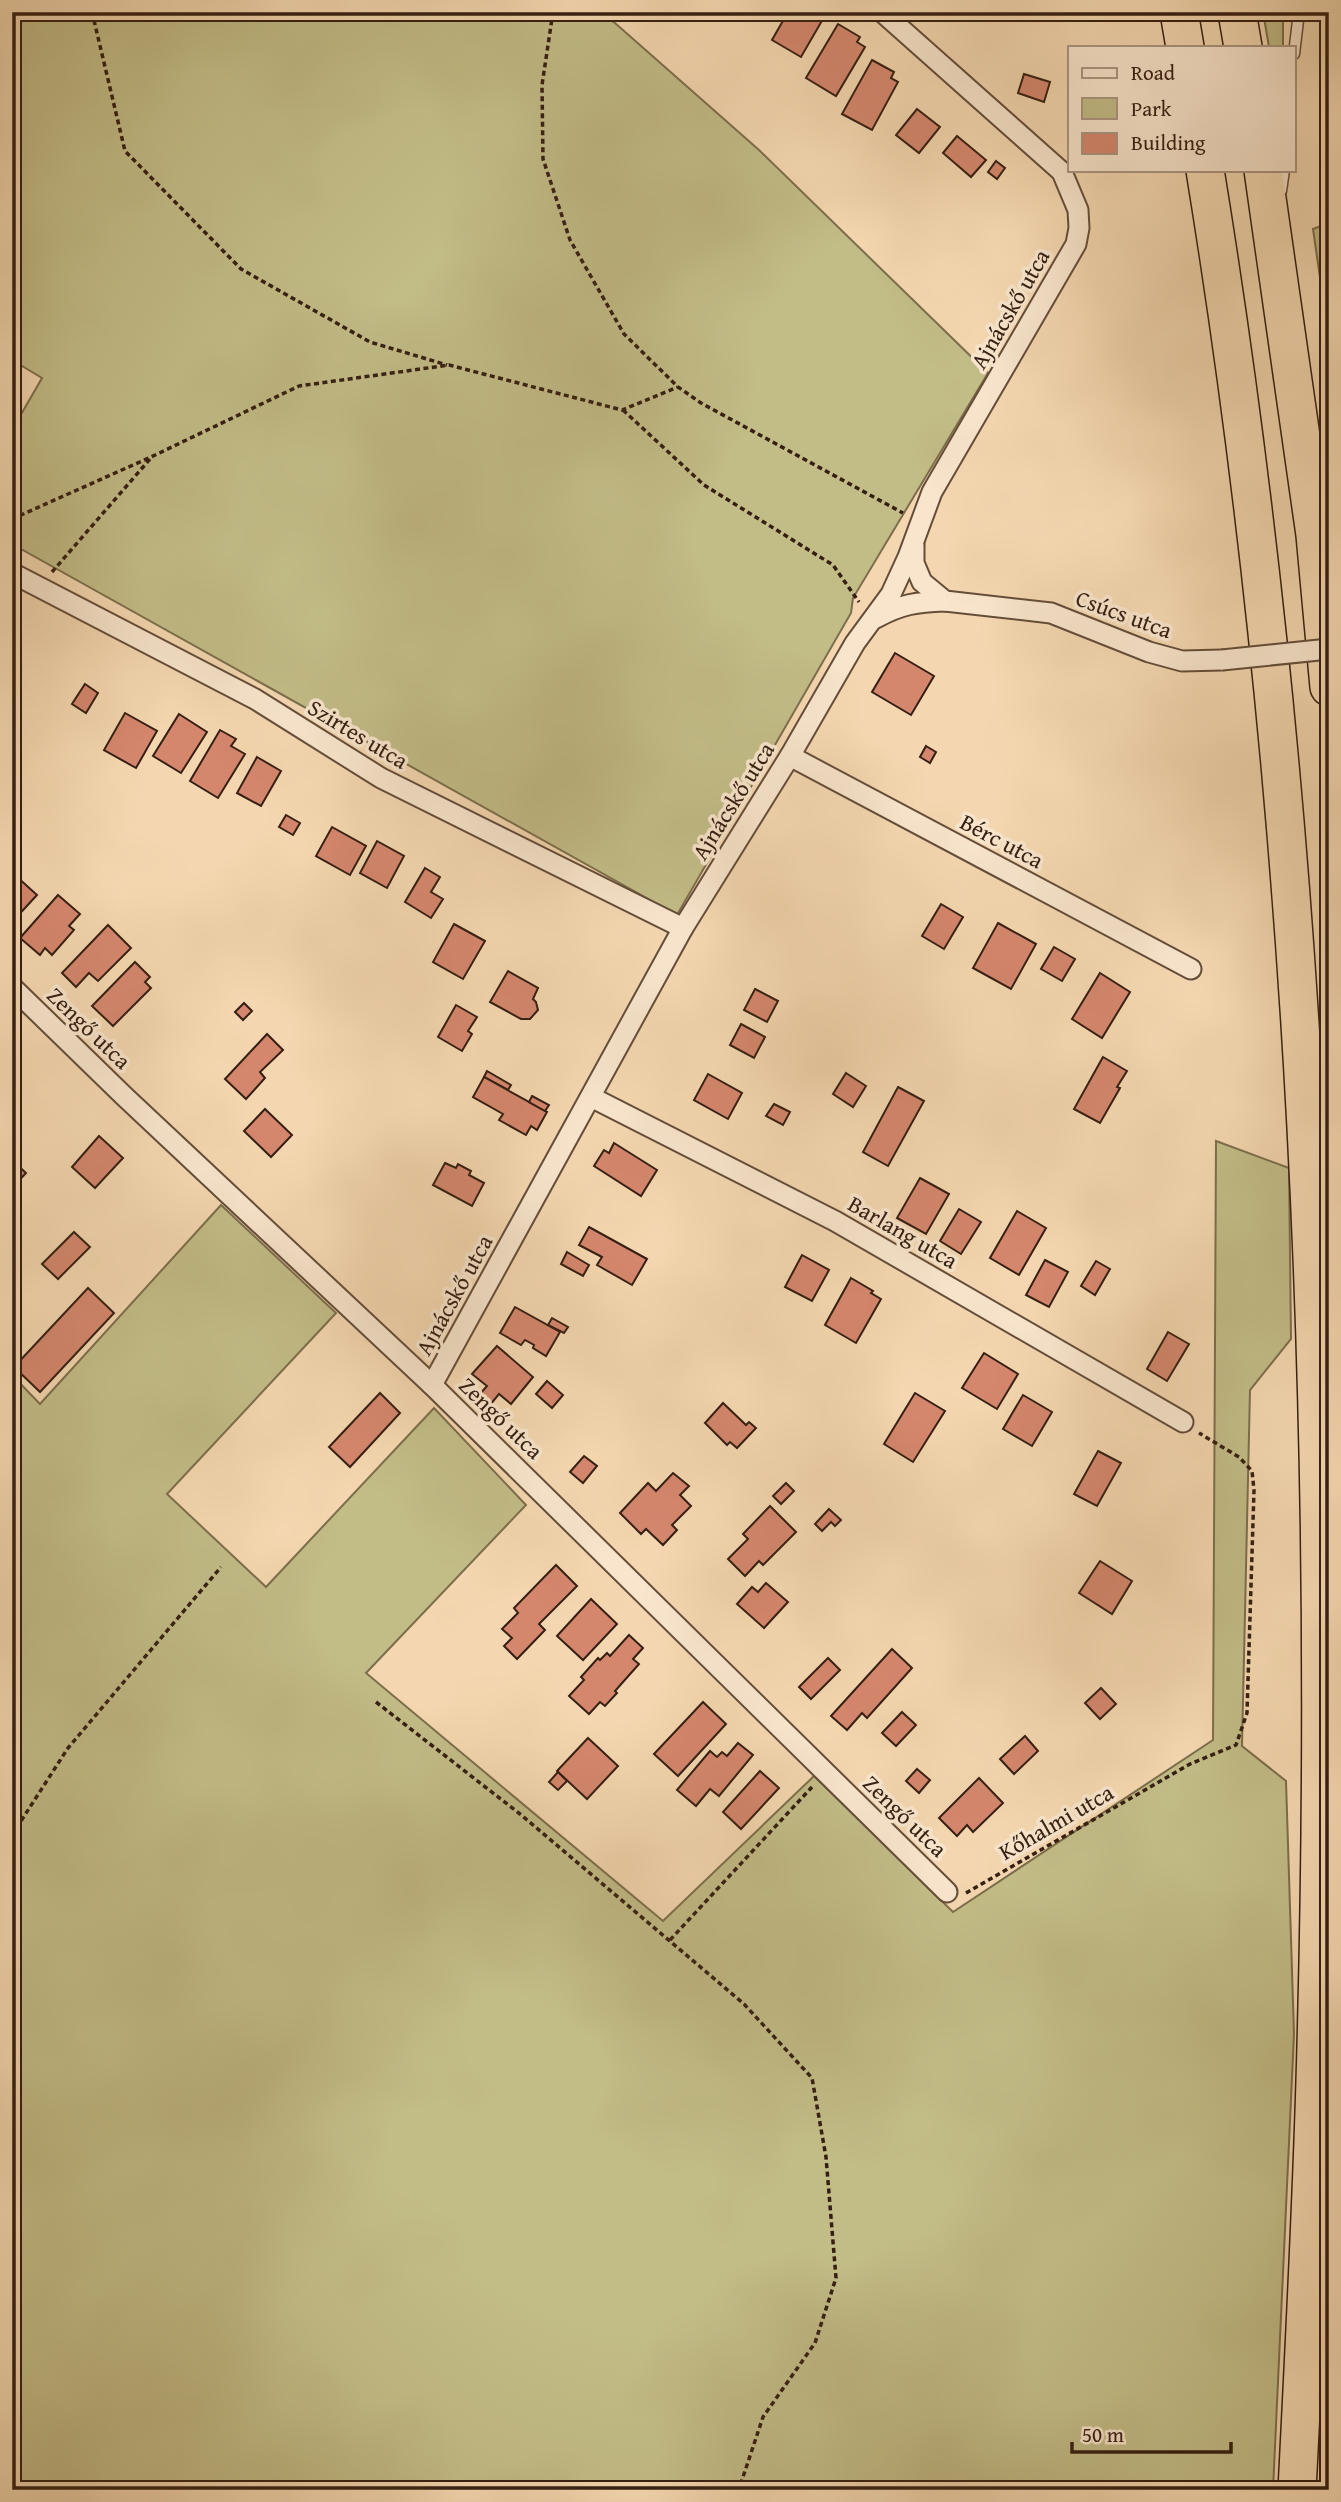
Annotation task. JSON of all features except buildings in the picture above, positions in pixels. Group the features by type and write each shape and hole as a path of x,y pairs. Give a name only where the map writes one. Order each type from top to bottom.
{"highway":[{"path":"1179,12 1185,46"},
{"path":"1237,12 1243,46"},
{"path":"1205,172 1262,583 1285,815 1299,1001 1315,1326 1319,1874 1315,2081 1297,2490"},
{"path":"1272,183 1315,535 1329,687"}],"street":[{"name":"Ajnácskő utca","path":"432,1385 684,928 790,756 855,643 891,594 942,473 1076,244 1079,210 1062,172 882,12"},
{"path":"917,532 914,562 922,582 945,601"},
{"name":"Szirtes utca","path":"12,573 255,699 381,778 684,928"},
{"name":"Csúcs utca","path":"873,621 897,607 919,602 945,601 1051,613 1149,652 1182,661 1222,660 1329,649"},
{"name":"Bérc utca","path":"790,756 1191,969"},
{"name":"Zengő utca","path":"12,987 432,1385 947,1892"},
{"name":"Barlang utca","path":"591,1097 835,1221 1183,1422"}],"lane":[{"path":"1295,46 1299,12"}],"path":[{"path":"92,12 125,151 242,269 370,342 622,410 704,485 833,565 873,621"},
{"path":"553,12 542,85 543,159 570,240 624,334 678,387 701,403 917,532"},
{"path":"12,519 151,457 299,386 449,365"},
{"path":"622,410 678,387"},
{"path":"40,587 151,457"},
{"name":"Kőhalmi utca","path":"947,1892 956,1895 970,1892 1190,1764 1236,1745 1247,1713 1254,1490 1252,1471 1239,1457 1183,1422"},
{"path":"12,1835 68,1748 221,1567"},
{"path":"376,1702 520,1814 744,2004 813,2078 826,2157 836,2278 815,2343 763,2417 740,2490"},
{"path":"669,1941 826,1772"}],"green space":[{"path":"12,12 597,12 615,23 759,150 988,373 853,598 851,613 677,915 12,544 12,430 42,378 12,360"},
{"path":"1263,12 1283,12 1283,46 1269,46"},
{"path":"1329,223 1329,340 1313,229"},
{"path":"1216,1141 1289,1168 1291,1339 1250,1390 1242,1746 1286,1781 1294,2034 1273,2490 12,2490 12,1375 40,1404 221,1205 336,1313 167,1494 266,1587 434,1408 526,1505 366,1673 663,1921 814,1776 953,1912 1213,1740"}]}
